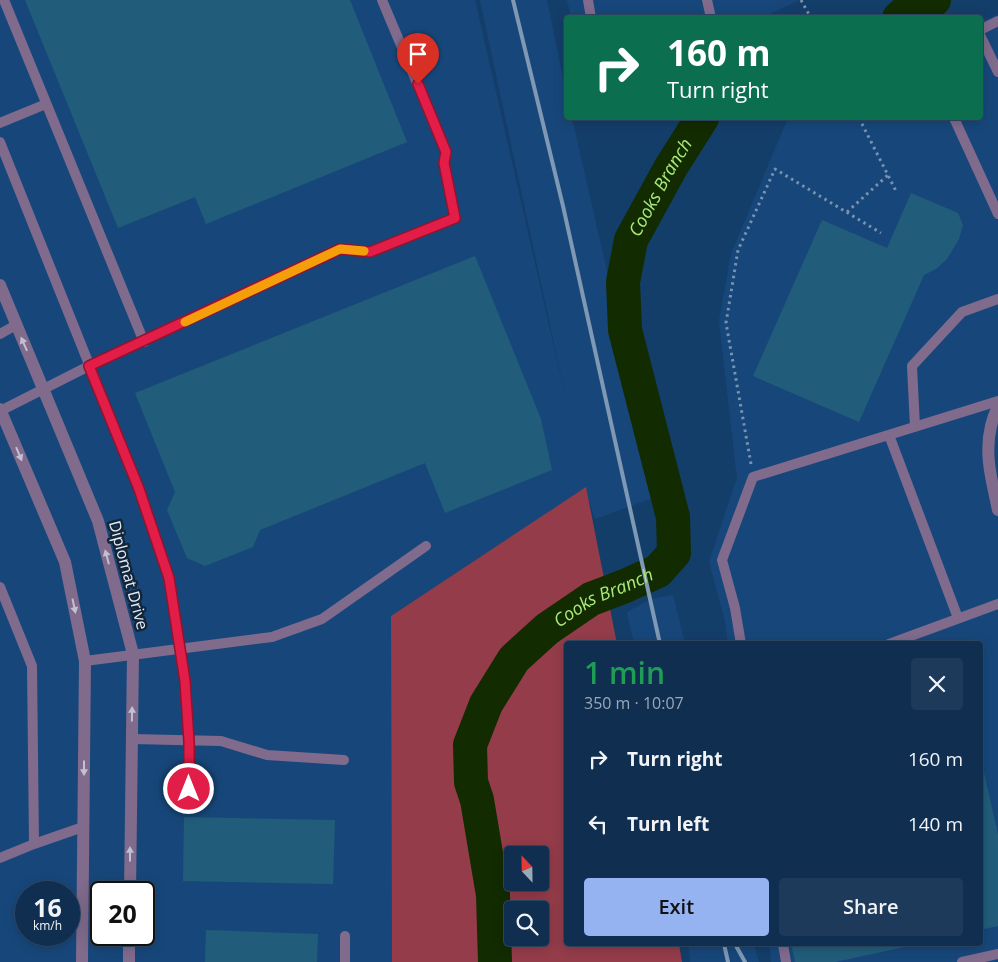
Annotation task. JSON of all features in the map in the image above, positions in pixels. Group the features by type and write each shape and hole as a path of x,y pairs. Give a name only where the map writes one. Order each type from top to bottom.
{"street":[{"name":"Diplomat Drive","path":"0,285 98,521 133,654 130,881"},
{"path":"998,408 995,412 987,442 989,465 998,510"},
{"path":"0,410 64,562 85,661 82,962"},
{"path":"129,946 129,962"}],"lane":[{"path":"4,0 144,342"},
{"path":"0,410 89,366 340,249 370,252 455,218 444,163 446,152 382,0"},
{"path":"588,0 590,15"},
{"path":"707,0 710,15"},
{"path":"983,28 998,21"},
{"path":"983,41 998,72"},
{"path":"0,123 46,104"},
{"path":"955,120 998,214"},
{"path":"0,142 139,489 169,578 185,681 189,741 189,805"},
{"path":"915,427 912,366 962,312 998,299"},
{"path":"0,334 16,325"},
{"path":"740,641 735,608 722,560 753,477 998,401"},
{"path":"889,435 958,618"},
{"path":"85,661 272,638 322,619 426,546"},
{"path":"0,587 32,666 34,844"},
{"path":"897,641 998,604"},
{"path":"132,739 221,741 267,755 344,760"},
{"path":"0,858 83,827"},
{"path":"345,936 345,962"},
{"path":"783,946 786,962"},
{"path":"962,962 998,954"}],"path":[{"path":"802,0 810,15"},
{"path":"860,120 897,193"},
{"path":"753,477 726,323 738,250 775,169 881,233"},
{"path":"847,212 888,174"}],"shaded area":[{"path":"0,0 475,0 569,413 480,0 547,0 564,82 564,120 572,120 658,496 595,519 585,488 391,616 392,962 0,962"},
{"path":"567,0 799,0 769,15 571,15"},
{"path":"998,14 998,962 771,962 769,946 983,946 983,641 728,641 725,621 709,562 737,478 719,321 731,254 787,120 983,120 983,21"},
{"path":"586,487 616,641 564,641 564,946 679,946 682,962 392,962 391,616"},
{"path":"673,595 684,641 633,641 627,612 651,599"},
{"path":"688,946 755,946 759,962 690,962"}],"building":[{"path":"25,0 350,0 407,142 206,224 195,197 118,228"},
{"path":"911,193 958,213 963,225 959,239 947,259 936,269 924,275 859,422 753,376 822,220 887,248"},
{"path":"475,256 541,419 552,470 445,513 425,463 260,530 253,547 205,566 187,558 167,510 175,492 135,393"},
{"path":"983,768 998,834 998,926 983,929"},
{"path":"184,817 335,820 333,884 183,881"},
{"path":"206,930 318,934 317,962 205,962"},
{"path":"791,946 909,946 835,962 795,962"}],"waterway":[{"name":"Cooks Branch","path":"902,15 934,0"},
{"name":"Cooks Branch","path":"495,962 493,895 477,800 471,782 470,745 486,704 514,659 547,629 591,599 658,571 674,553 673,517 625,330 623,282 631,240 671,167 701,120"}],"railway":[{"path":"513,0 563,206 659,641"},
{"path":"724,946 728,962"},
{"path":"736,946 745,962"}],"slow traffic":[{"path":"185,322 340,249 364,251"}],"route":[{"path":"189,789 189,741 185,681 169,578 139,489 89,366 340,249 370,252 455,218 444,163 446,152 418,84"}]}
